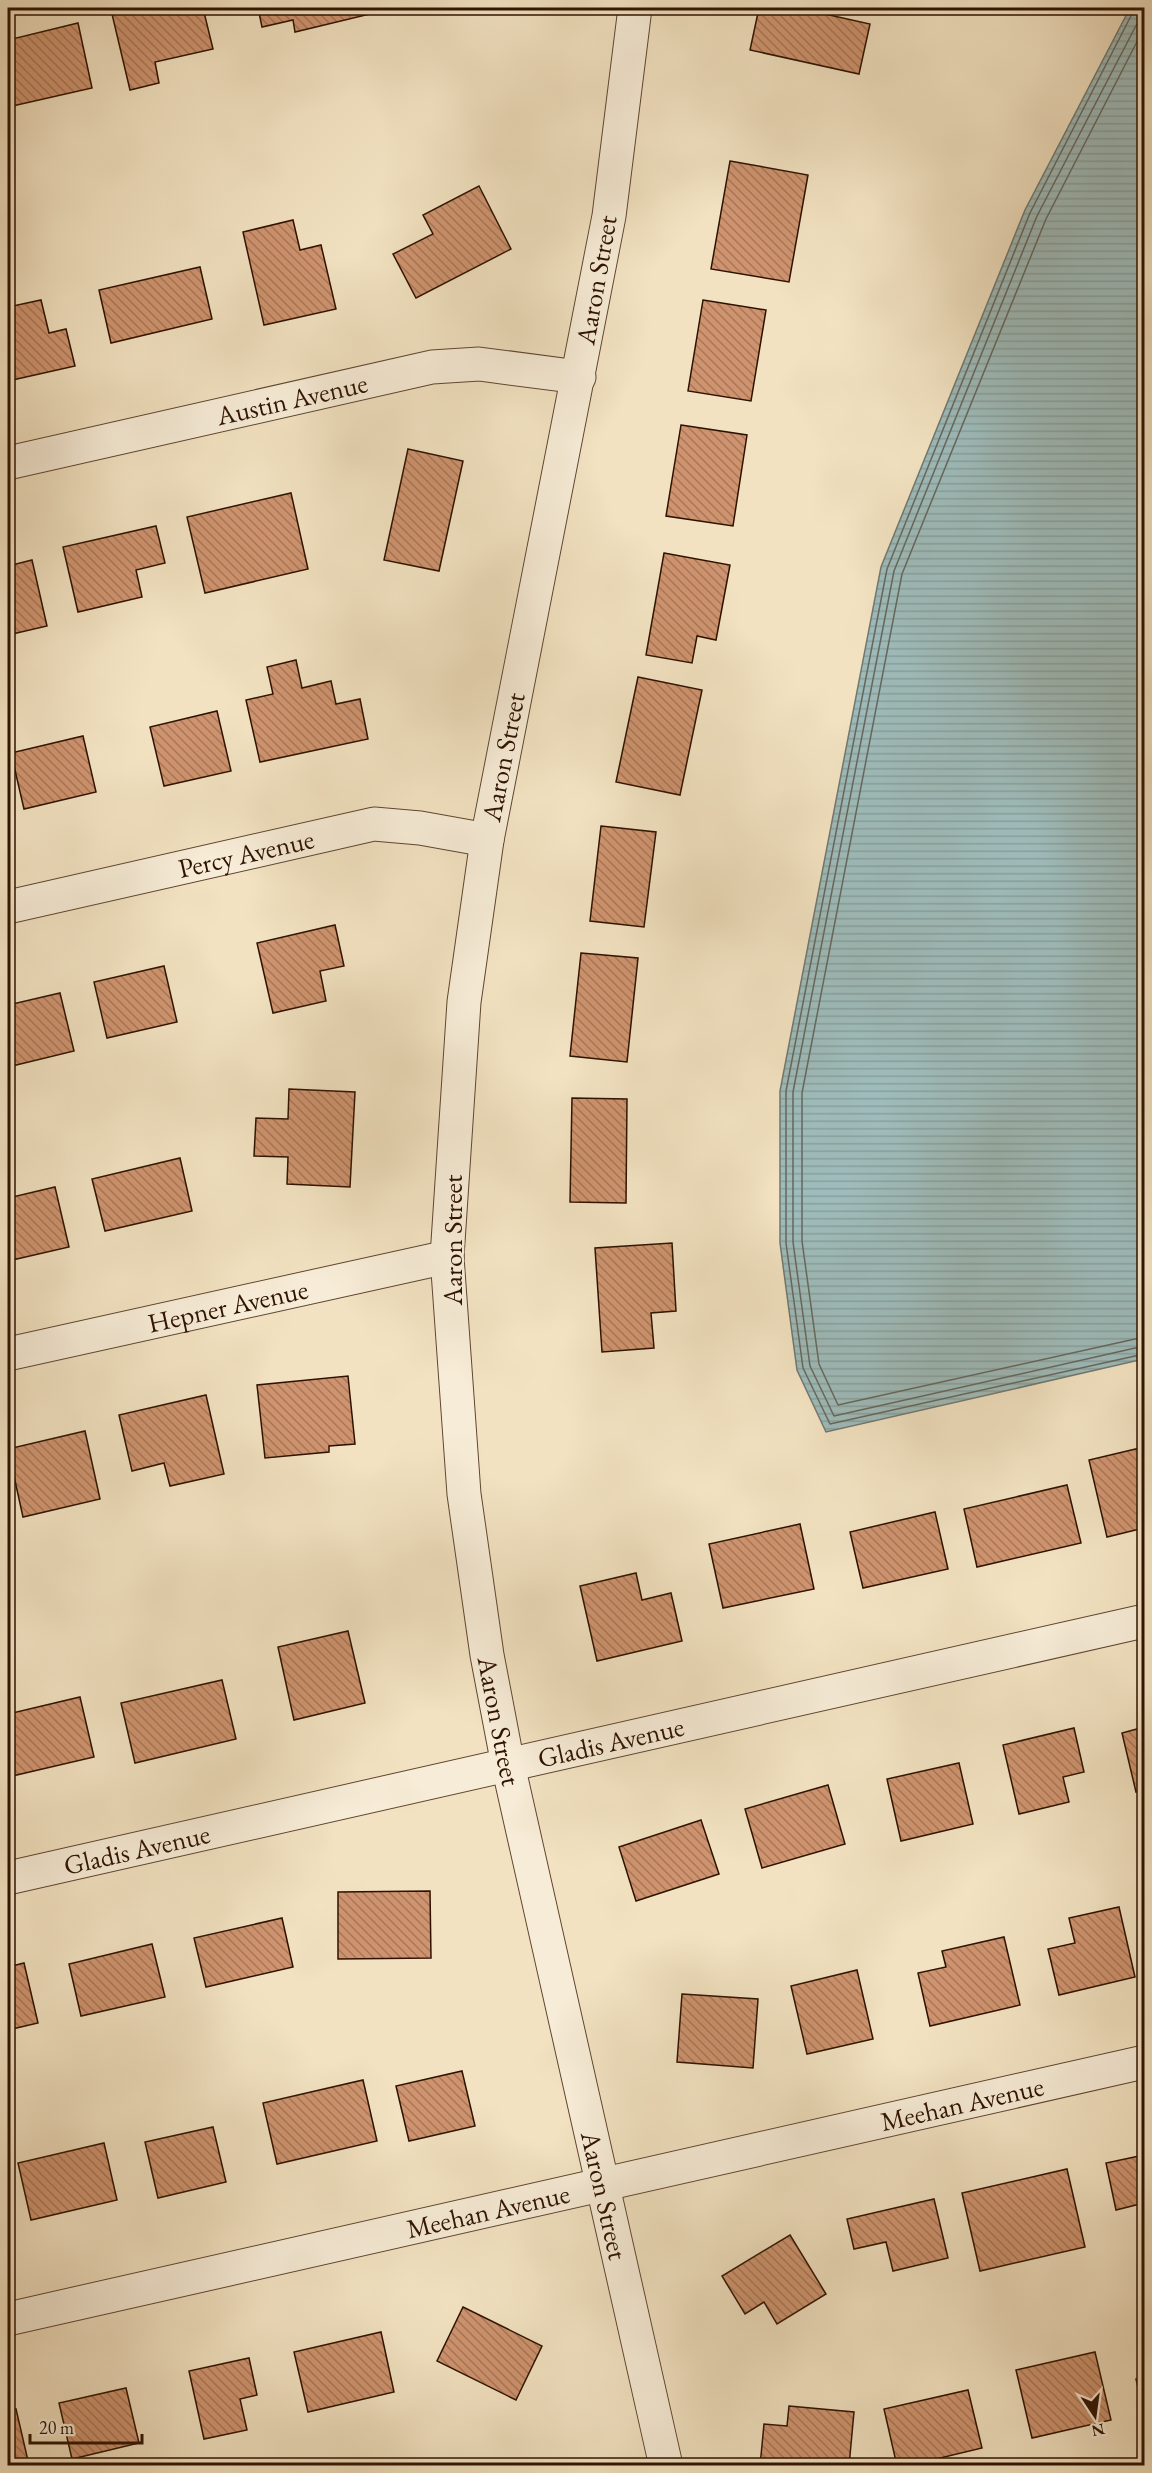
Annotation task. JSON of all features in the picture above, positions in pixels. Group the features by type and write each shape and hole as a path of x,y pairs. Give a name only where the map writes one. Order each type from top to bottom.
{"street":[{"name":"Aaron Street","path":"635,8 609,216 487,840 464,1002 447,1257 464,1494 487,1655 508,1764 666,2466"},
{"name":"Austin Avenue","path":"8,463 432,368 479,364 579,377"},
{"name":"Percy Avenue","path":"8,907 374,824 420,828 487,840"},
{"name":"Hepner Avenue","path":"8,1354 447,1257"},
{"name":"Gladis Avenue","path":"8,1878 1144,1621"},
{"name":"Meehan Avenue","path":"8,2319 1144,2062"}],"water":[{"path":"1130,8 1144,8 1144,1359 826,1432 797,1370 780,1243 780,1091 881,567 1025,210"}],"building":[{"path":"139,8 203,8 213,49 155,62 159,83 130,90 112,14"},
{"path":"258,8 369,8 370,14 295,32 293,20 262,27"},
{"path":"759,8 798,8 870,24 859,74 750,50"},
{"path":"78,23 92,88 8,107 8,40"},
{"path":"730,161 808,175 789,282 711,269"},
{"path":"479,186 511,249 416,298 393,254 433,234 423,215"},
{"path":"293,220 300,250 321,245 336,309 264,325 243,232"},
{"path":"200,267 212,319 111,343 99,290"},
{"path":"41,300 49,333 66,329 75,366 8,381 8,307"},
{"path":"703,300 766,310 751,401 688,391"},
{"path":"681,425 747,435 733,526 666,516"},
{"path":"408,449 463,461 439,571 384,560"},
{"path":"291,493 308,569 205,593 187,517"},
{"path":"156,526 165,563 136,570 142,597 78,612 63,547"},
{"path":"664,553 730,565 716,640 697,636 692,663 646,655"},
{"path":"32,560 47,626 8,635 8,566"},
{"path":"296,660 302,688 331,681 336,704 360,699 368,739 260,762 246,700 273,694 267,667"},
{"path":"638,677 702,690 680,795 616,782"},
{"path":"217,711 231,771 164,786 150,727"},
{"path":"83,736 96,792 24,809 11,753"},
{"path":"601,826 656,832 644,927 590,921"},
{"path":"335,925 344,966 320,971 326,1001 273,1013 257,943"},
{"path":"581,953 638,958 627,1062 570,1056"},
{"path":"164,966 177,1022 107,1038 94,982"},
{"path":"60,993 74,1051 8,1067 8,1005"},
{"path":"289,1089 355,1092 350,1187 287,1184 288,1157 254,1156 256,1118 288,1119"},
{"path":"572,1098 627,1099 626,1203 570,1202"},
{"path":"180,1158 192,1211 105,1231 92,1179"},
{"path":"55,1187 69,1247 8,1261 8,1198"},
{"path":"672,1243 676,1311 651,1313 654,1348 602,1352 595,1248"},
{"path":"348,1376 355,1444 329,1446 329,1452 265,1458 257,1385"},
{"path":"206,1395 224,1474 170,1486 164,1463 132,1471 119,1415"},
{"path":"85,1431 100,1499 23,1517 8,1449"},
{"path":"1144,1447 1144,1528 1107,1537 1089,1460"},
{"path":"1067,1485 1081,1543 977,1567 964,1509"},
{"path":"935,1512 948,1569 863,1588 850,1532"},
{"path":"800,1524 814,1589 723,1608 709,1544"},
{"path":"636,1573 642,1600 671,1593 682,1641 597,1661 580,1586"},
{"path":"348,1631 365,1703 294,1720 278,1647"},
{"path":"222,1680 236,1739 135,1763 121,1703"},
{"path":"80,1697 94,1757 8,1777 8,1714"},
{"path":"1144,1727 1144,1790 1136,1792 1122,1733"},
{"path":"1074,1728 1084,1772 1063,1777 1069,1802 1019,1814 1003,1745"},
{"path":"959,1763 973,1824 901,1841 887,1779"},
{"path":"828,1785 845,1844 762,1868 745,1809"},
{"path":"701,1820 719,1874 636,1901 619,1847"},
{"path":"430,1891 431,1958 338,1959 338,1892"},
{"path":"1119,1907 1135,1977 1059,1995 1048,1949 1075,1943 1069,1918"},
{"path":"282,1918 293,1967 206,1987 194,1938"},
{"path":"1004,1937 1020,2005 930,2026 918,1973 946,1967 942,1951"},
{"path":"152,1944 165,1997 81,2016 69,1964"},
{"path":"24,1963 38,2023 8,2030 8,1967"},
{"path":"857,1970 873,2039 807,2054 791,1986"},
{"path":"682,1994 758,1999 753,2068 677,2062"},
{"path":"462,2071 475,2126 409,2141 396,2086"},
{"path":"363,2080 377,2141 277,2164 263,2103"},
{"path":"213,2127 226,2182 158,2198 145,2142"},
{"path":"104,2143 117,2200 31,2220 18,2163"},
{"path":"1144,2155 1144,2225 1140,2204 1116,2210 1106,2163"},
{"path":"1067,2169 1085,2247 980,2271 962,2193"},
{"path":"934,2199 948,2258 893,2271 886,2242 854,2249 847,2219"},
{"path":"790,2235 826,2294 777,2324 764,2302 745,2314 722,2276"},
{"path":"463,2307 542,2346 516,2400 437,2361"},
{"path":"381,2332 394,2392 308,2412 294,2352"},
{"path":"1095,2352 1111,2420 1032,2438 1016,2370"},
{"path":"249,2358 257,2395 240,2399 247,2430 204,2439 189,2371"},
{"path":"1144,2377 1144,2414 1136,2379"},
{"path":"126,2388 139,2443 72,2459 59,2403"},
{"path":"968,2390 982,2448 907,2466 897,2466 884,2409"},
{"path":"789,2406 854,2412 849,2466 760,2466 764,2424 787,2426"},
{"path":"16,2409 28,2466 8,2466 8,2411"}]}
